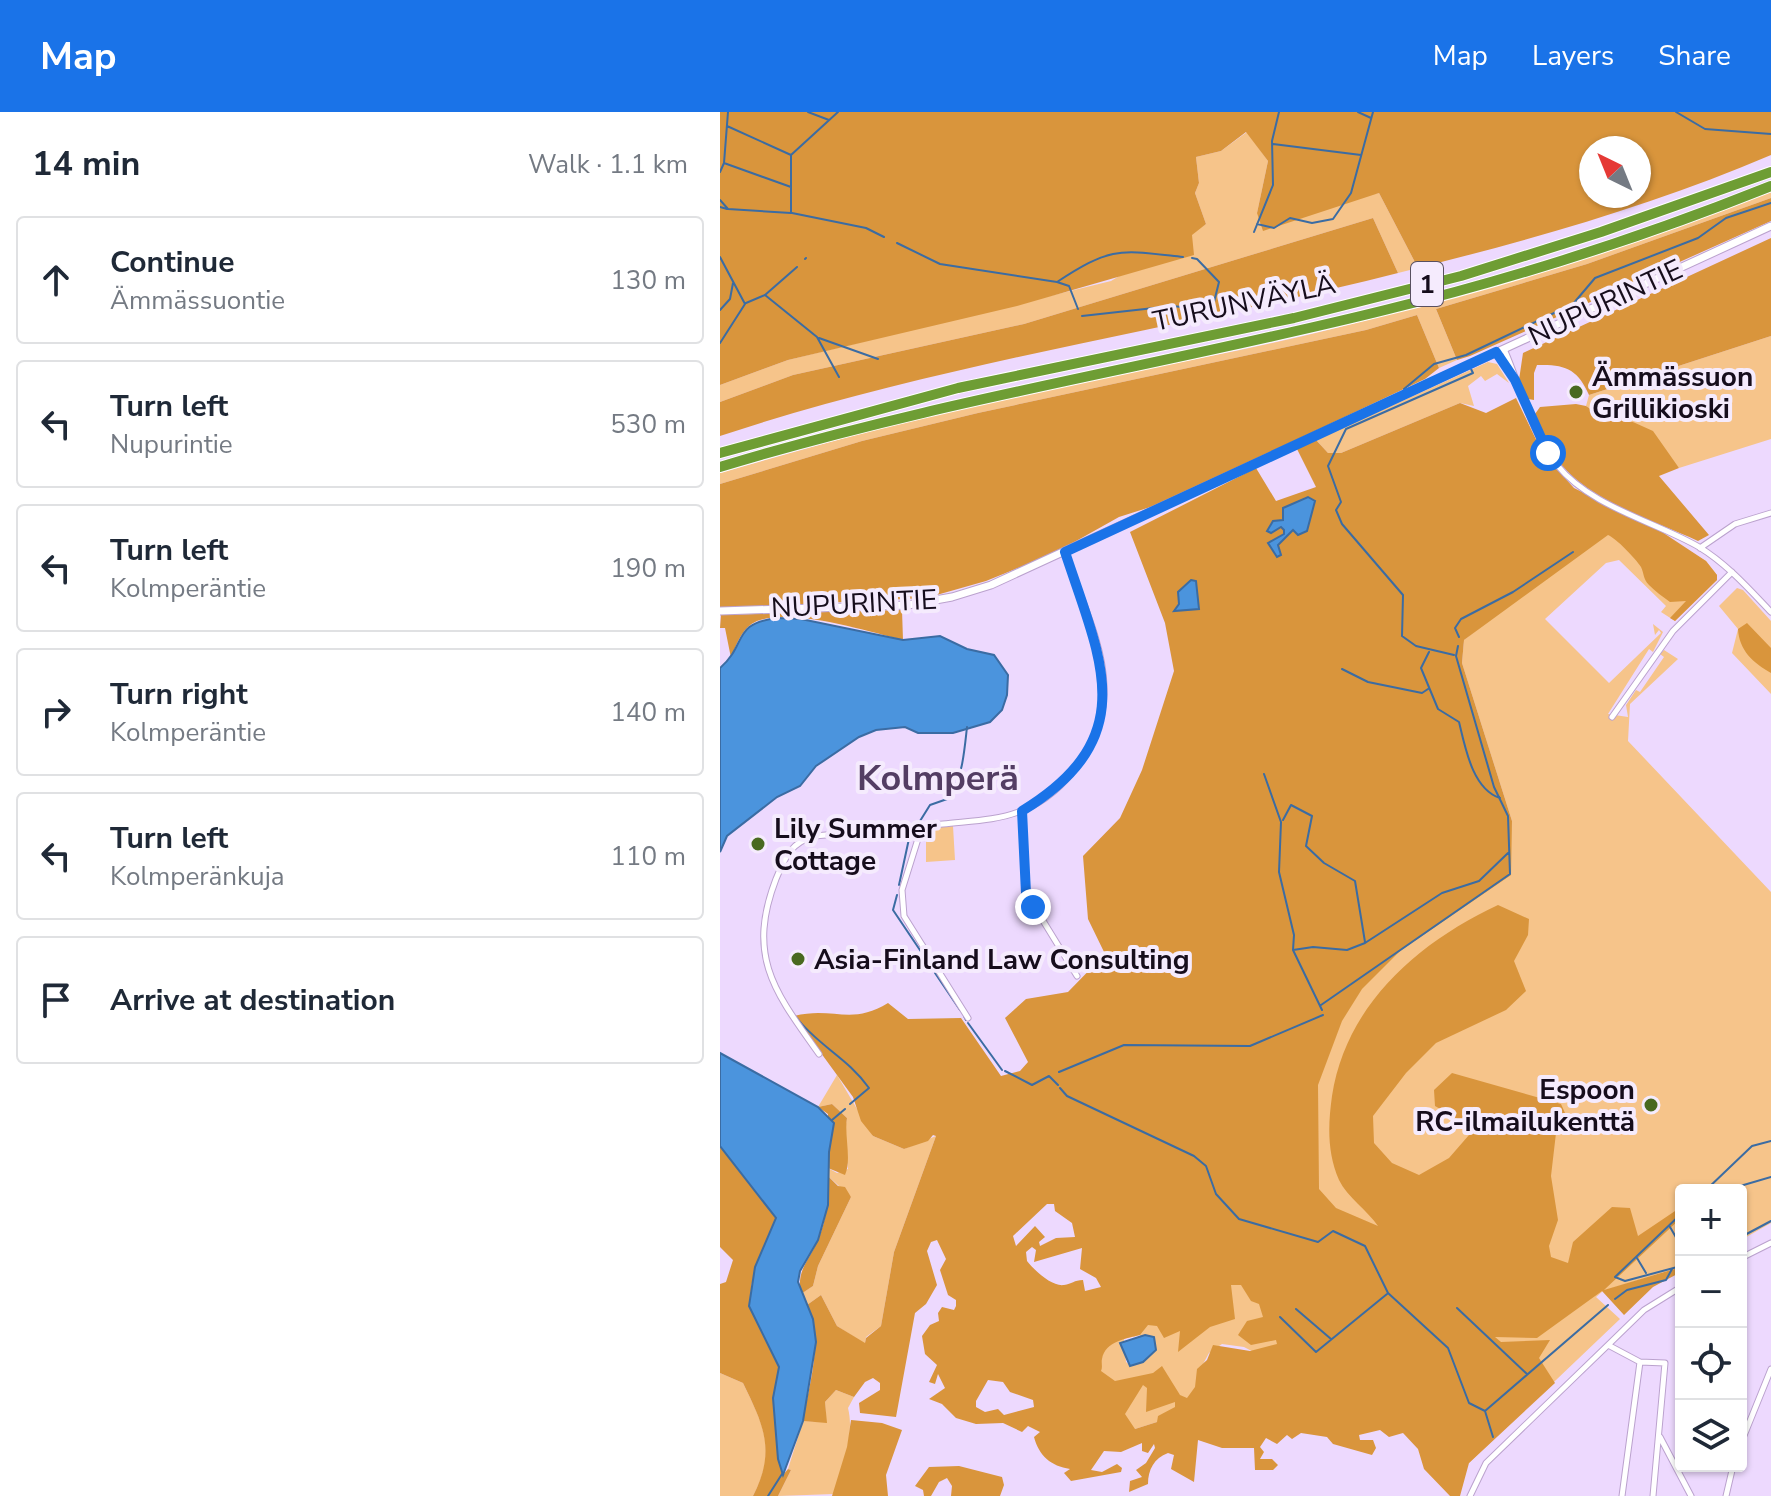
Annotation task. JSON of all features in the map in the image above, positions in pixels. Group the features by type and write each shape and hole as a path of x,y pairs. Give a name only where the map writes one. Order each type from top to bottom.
{"highway":[{"name":"TURUNVÄYLÄ","path":"720,453 958,388 1294,318 1461,276 1601,232 1771,172"},
{"name":"TURUNVÄYLÄ","path":"720,467 965,402 1426,299 1606,245 1771,186"}],"main road":[{"name":"NUPURINTIE","path":"720,611 908,605 991,585 1771,226"}],"street":[{"path":"1504,348 1548,453 1575,483 1700,548 1732,572 1771,612"},
{"path":"1496,352 1515,380"},
{"path":"1700,548 1735,524 1771,513"},
{"path":"819,1054 778,996 764,953 764,921 783,862 797,842 815,836 992,819 1022,811 1071,773 1096,734 1103,714 1104,684 1098,652 1065,552"},
{"path":"1612,717 1673,631 1732,572"},
{"path":"1022,811 1026,893 1077,976"},
{"path":"922,826 902,890 904,916 968,1018"},
{"path":"1745,1256 1771,1243"},
{"path":"1470,1496 1486,1463 1644,1310 1675,1291"},
{"path":"1608,1345 1640,1362 1665,1363 1653,1496"},
{"path":"1622,1496 1640,1362"},
{"path":"1747,1428 1771,1369"},
{"path":"1659,1435 1671,1450 1691,1496"},
{"path":"1726,1496 1732,1472"}],"shaded area":[{"path":"720,112 1771,112 1771,155 1651,200 1651,136 1579,136 1579,208 1628,208 1418,268 1379,193 1263,231 1257,213 1268,161 1246,132 1221,151 1196,157 1199,183 1195,193 1206,224 1192,235 1194,255 1017,306 788,360 720,385"},
{"path":"1247,132 1268,161 1257,213 1379,193 1418,268 1398,273 1373,218 1024,324 793,375 720,402 720,385 788,360 1111,281 1206,224 1195,193 1199,183 1196,157 1221,151"},
{"path":"1771,192 1771,198 1587,264 1436,309 1457,360 1439,368 1417,315 1366,330 862,441 720,484 720,473 913,420 1021,394 1288,339 1444,300 1663,231"},
{"path":"1771,198 1771,221 1457,360 1436,309 1587,264"},
{"path":"1373,218 1398,273 972,367 803,410 720,436 720,402 793,375 1024,324"},
{"path":"1771,238 1771,336 1589,395 1580,379 1569,370 1537,365 1534,400 1528,399 1519,380 1523,353"},
{"path":"1417,315 1439,368 1425,379 1163,503 1119,517 1053,554 986,581 926,598 720,608 720,484 862,441 1366,330"},
{"path":"1771,336 1771,439 1679,468 1633,422 1606,419 1586,406 1589,395"},
{"path":"1488,362 1497,364 1509,383 1497,374 1485,381 1481,376 1468,386 1474,406 1460,403 1341,453 1328,453 1316,440"},
{"path":"1516,398 1543,454 1574,488 1662,532 1706,561 1717,575 1717,580 1675,621 1670,618 1686,601 1670,602 1656,592 1647,583 1635,559 1608,535 1464,640 1462,663 1512,821 1511,875 1400,951 1362,989 1342,1021 1318,1085 1319,1189 1336,1208 1378,1226 1343,1186 1332,1159 1330,1117 1340,1063 1352,1033 1390,981 1440,938 1498,905 1529,919 1528,935 1514,961 1526,991 1506,1010 1436,1043 1406,1073 1373,1116 1374,1143 1392,1163 1419,1175 1449,1158 1469,1135 1461,1121 1435,1106 1434,1090 1452,1073 1561,1104 1565,1113 1556,1133 1551,1176 1558,1220 1549,1246 1551,1257 1568,1263 1573,1242 1612,1207 1630,1208 1638,1236 1675,1211 1675,1224 1604,1290 1675,1269 1675,1275 1653,1287 1624,1315 1602,1291 1537,1338 1495,1337 1501,1342 1550,1340 1539,1358 1555,1383 1469,1463 1460,1496 1450,1496 1424,1469 1418,1449 1403,1433 1389,1437 1380,1430 1359,1435 1360,1440 1373,1440 1376,1448 1372,1455 1333,1444 1327,1437 1301,1433 1292,1439 1287,1435 1277,1444 1266,1438 1260,1447 1264,1452 1260,1459 1272,1459 1278,1465 1273,1470 1255,1470 1254,1448 1222,1448 1198,1440 1194,1482 1171,1469 1174,1455 1168,1453 1153,1465 1148,1484 1129,1492 1130,1481 1142,1477 1136,1470 1146,1463 1155,1448 1154,1444 1148,1453 1142,1451 1142,1443 1121,1452 1104,1451 1091,1470 1102,1472 1117,1464 1122,1468 1121,1472 1071,1481 1064,1473 1070,1469 1052,1463 1039,1450 1034,1437 1040,1432 1028,1426 1022,1432 1003,1423 976,1424 956,1418 942,1404 929,1399 945,1388 938,1374 935,1384 929,1382 937,1365 925,1354 922,1336 930,1325 939,1321 938,1313 942,1307 954,1310 956,1306 956,1300 948,1295 940,1270 946,1259 937,1240 931,1242 927,1251 937,1285 926,1304 915,1313 896,1417 860,1413 859,1403 880,1390 880,1383 873,1378 865,1382 854,1397 836,1390 825,1402 827,1423 803,1421 815,1348 807,1305 821,1295 837,1326 865,1343 866,1338 881,1326 894,1252 936,1136 904,1149 873,1136 861,1121 853,1097 794,1016 820,1013 852,1015 875,1010 888,1003 908,1019 961,1018 1001,1076 1020,1071 1028,1062 1005,1018 1026,999 1068,992 1105,954 1088,919 1083,856 1120,818 1142,770 1174,671 1165,623 1130,532 1256,468 1276,501 1316,487 1297,449 1316,440 1328,453 1341,453 1460,403 1486,413","holes":["1047,1204 1054,1204 1055,1211 1072,1223 1075,1237 1056,1238 1040,1246 1039,1242 1045,1237 1035,1226 1016,1246 1013,1236","1032,1247 1036,1250 1034,1262 1082,1248 1080,1269 1096,1278 1101,1287 1085,1291 1083,1280 1064,1285 1054,1283 1027,1261 1026,1252","1231,1285 1241,1285 1251,1301 1259,1304 1263,1317 1247,1321 1238,1335 1251,1345 1276,1340 1277,1344 1250,1351 1213,1345 1207,1360 1197,1369 1195,1387 1187,1398 1180,1395 1162,1366 1153,1373 1115,1381 1101,1371 1102,1359 1108,1348 1118,1341 1140,1335 1148,1325 1157,1326 1164,1338 1180,1331 1178,1352 1210,1327 1235,1319","988,1380 1003,1382 1010,1392 1033,1400 1034,1407 1004,1415 998,1409 985,1412 976,1407 976,1401","1143,1385 1147,1388 1146,1412 1175,1402 1175,1407 1158,1416 1157,1422 1135,1429 1125,1414"]},
{"path":"1586,406 1606,419 1633,422 1653,431 1679,468 1659,476 1709,535 1698,541 1642,517 1603,498 1570,474 1554,454 1535,414 1540,407"},
{"path":"1625,513 1706,561 1717,575 1717,580 1675,621 1661,612 1666,606 1619,560 1606,563 1545,619 1609,683 1661,633 1659,630 1655,635 1653,624 1663,632 1653,652 1649,649 1608,714 1628,717 1626,705 1636,690 1640,692 1664,657 1660,654 1664,650 1678,659 1630,704 1628,741 1771,892 1771,1223 1747,1237 1747,1184 1675,1184 1675,1269 1603,1291 1596,1297 1620,1319 1469,1463 1244,1347 1222,1344 1209,1353 1202,1366 1207,1391 1157,1422 1135,1429 1072,1424 1120,1308 1433,728 1466,632 1459,658 1510,840 1512,821 1462,663 1464,640","holes":["1140,1335 1140,1361 1131,1366 1126,1362 1124,1339"]},
{"path":"1737,588 1743,590 1771,621 1771,694 1732,653 1738,629 1719,606"},
{"path":"902,610 903,640 832,622 775,617 749,626 741,635 731,658 725,628 720,628 721,615"},
{"path":"1747,623 1771,648 1771,673 1744,650 1738,629"},
{"path":"953,826 955,860 926,862 926,833 931,832 931,827"},
{"path":"837,1075 873,1136 904,1149 936,1136 894,1252 881,1326 866,1337 865,1344 837,1326 821,1295 807,1305 801,1294 813,1286 818,1266 851,1197 828,1176 828,1168 837,1173 848,1169 844,1135 847,1118 832,1104 818,1107"},
{"path":"832,1104 847,1118 848,1162 845,1175 828,1168 828,1114 818,1107"},
{"path":"720,1146 776,1218 752,1282 749,1306 779,1367 773,1398 778,1459 783,1475 788,1469 791,1470 778,1496 753,1496 764,1465 761,1426 743,1383 720,1373 720,1284 726,1282 733,1260 720,1247"},
{"path":"828,1176 838,1186 845,1187 851,1197 818,1266 813,1286 801,1294 800,1278 823,1225"},
{"path":"720,1373 743,1383 762,1426 765,1465 753,1496 720,1496"},
{"path":"836,1390 854,1397 848,1408 850,1429 847,1451 834,1494 778,1496 791,1470 788,1469 803,1421 826,1422 825,1402"},
{"path":"851,1420 882,1423 902,1430 886,1475 888,1496 832,1496 847,1447"},
{"path":"959,1466 1002,1477 1004,1485 1000,1496 951,1496 952,1486 947,1478 939,1482 931,1496 924,1496 923,1490 915,1486 929,1467"}],"water":[{"path":"1308,497 1315,501 1307,531 1298,535 1293,530 1278,545 1281,555 1277,557 1268,543 1284,534 1284,530 1281,527 1271,533 1267,531 1273,521 1283,520 1283,508"},
{"path":"1191,580 1196,581 1199,609 1174,611 1179,604 1178,592"},
{"name":"Kolmperä","path":"801,619 903,640 940,636 967,649 994,655 1008,675 1002,710 990,722 953,733 918,733 905,727 876,730 859,737 816,766 800,786 777,797 727,836 720,852 720,668 746,630 763,621"},
{"path":"720,1053 818,1107 834,1123 829,1152 828,1205 818,1240 800,1271 798,1282 813,1319 816,1342 803,1421 783,1475 778,1459 773,1398 779,1367 749,1306 755,1267 776,1218 720,1146"},
{"path":"1145,1335 1154,1337 1156,1350 1143,1362 1130,1366 1120,1343"}],"waterway":[{"path":"720,172 724,163 728,112"},
{"path":"808,112 829,120"},
{"path":"720,200 728,209 791,213 791,155 838,112"},
{"path":"1254,232 1273,185 1272,141 1279,112"},
{"path":"1358,112 1371,118"},
{"path":"1257,224 1274,228 1290,218 1312,223 1333,219 1351,193 1373,112"},
{"path":"1676,112 1705,129 1771,134"},
{"path":"727,126 791,155"},
{"path":"1273,144 1361,155"},
{"path":"724,163 791,187"},
{"path":"1404,389 1434,364 1466,355 1573,304 1595,278 1698,238 1726,218 1771,203"},
{"path":"720,207 727,209"},
{"path":"792,213 866,228 884,237"},
{"path":"897,243 940,264 1057,282 1091,262 1117,253 1183,257"},
{"path":"720,257 745,304 720,343"},
{"path":"1082,316 1172,306 1212,310 1219,282 1197,259 1192,258"},
{"path":"746,303 765,295 797,267"},
{"path":"1057,282 1069,286 1078,309"},
{"path":"720,310 730,299 733,283"},
{"path":"765,295 817,337 839,377"},
{"path":"819,338 878,359"},
{"path":"1454,655 1416,646 1402,636 1403,595 1342,524 1336,510 1341,502 1328,466 1346,429 1473,373 1471,369"},
{"path":"1459,637 1455,628 1461,619 1513,592 1573,552"},
{"path":"1321,1005 1510,874 1508,816 1494,787 1456,656 1458,646"},
{"path":"1429,652 1421,668 1438,709 1459,722 1476,776 1490,793 1500,798"},
{"path":"1342,669 1368,682 1422,693 1428,689"},
{"path":"920,821 930,805 950,798 960,772 967,727"},
{"path":"1264,774 1281,822 1279,872 1294,935 1293,950 1322,1010"},
{"path":"1283,820 1291,805 1312,816 1306,846 1324,863 1355,881 1365,942"},
{"path":"899,885 910,834 917,830"},
{"path":"1293,950 1313,947 1347,950 1365,943 1442,893 1479,881 1508,853"},
{"path":"897,895 893,910 930,965"},
{"path":"935,973 960,1010"},
{"path":"1059,1072 1124,1045 1250,1046 1323,1015"},
{"path":"964,1016 966,1020"},
{"path":"796,1017 813,1036 852,1068 869,1088 850,1104"},
{"path":"968,1023 1002,1070"},
{"path":"1005,1071 1032,1085 1049,1076 1058,1085"},
{"path":"1060,1088 1067,1096 1194,1156 1206,1166 1216,1194 1239,1219 1318,1242 1333,1231 1365,1246 1388,1293 1448,1348 1469,1403 1485,1411"},
{"path":"832,1120 845,1109"},
{"path":"1712,1184 1752,1146 1771,1141"},
{"path":"1747,1184 1771,1177"},
{"path":"1675,1220 1615,1277 1625,1281 1675,1268"},
{"path":"1747,1234 1771,1221"},
{"path":"1670,1227 1675,1236"},
{"path":"1637,1258 1646,1273"},
{"path":"1615,1299 1627,1290 1666,1280 1672,1269"},
{"path":"1280,1317 1316,1352 1387,1294"},
{"path":"1493,1437 1485,1411 1608,1305"},
{"path":"1457,1308 1527,1374"},
{"path":"1296,1309 1331,1339"},
{"path":"768,1496 782,1474"}],"place":[{"name":"Ämmässuon Grillikioski","path":"1576,392"},
{"name":"Lily Summer Cottage","path":"758,844"},
{"name":"Asia-Finland Law Consulting","path":"798,959"},
{"name":"Espoon RC-ilmailukenttä","path":"1651,1105"}],"district":[{"name":"Kolmperä","path":"938,777"}],"route":[{"path":"1033,907 1026,893 1022,811 1071,773 1096,734 1103,714 1104,684 1098,652 1065,552 1496,352 1515,380 1548,453"}]}
